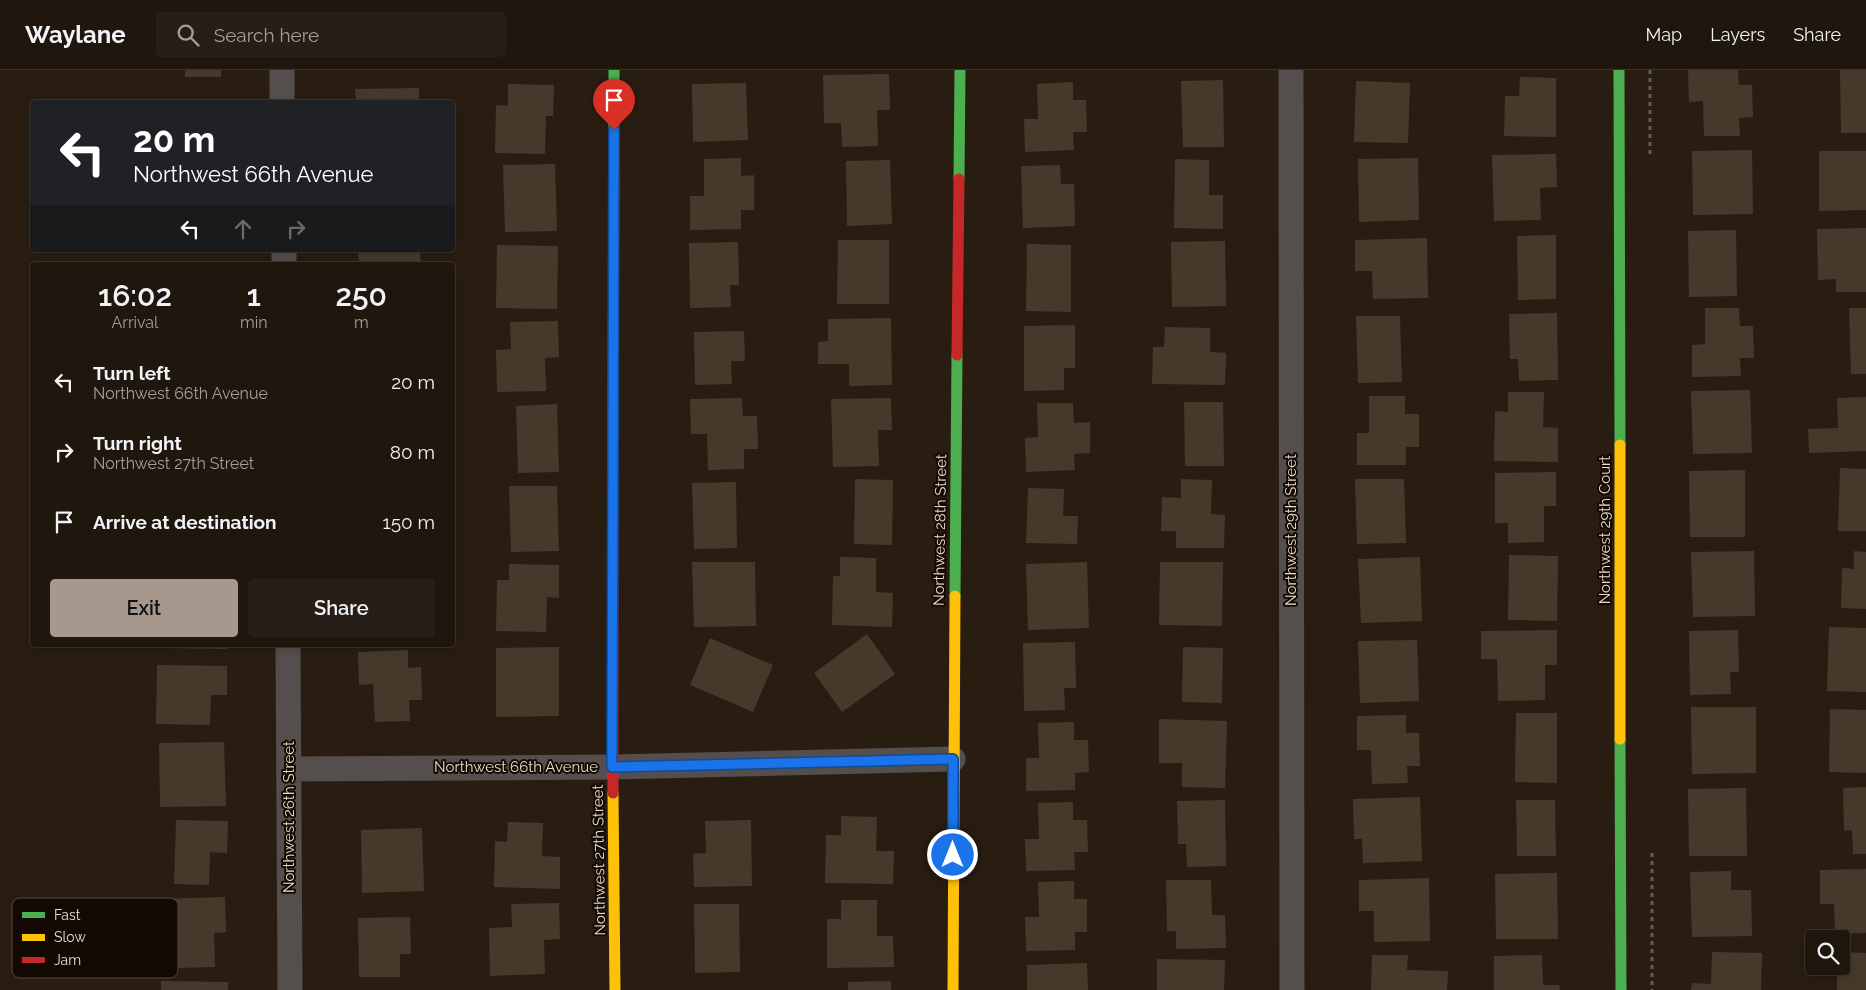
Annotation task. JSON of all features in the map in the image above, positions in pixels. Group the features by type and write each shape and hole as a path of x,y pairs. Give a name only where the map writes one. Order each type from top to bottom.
{"street":[{"path":"282,70 282,100"},
{"name":"Northwest 27th Street","path":"614,70 612,767 616,990"},
{"name":"Northwest 28th Street","path":"953,990 953,759 960,70"},
{"name":"Northwest 29th Street","path":"1291,70 1292,990"},
{"name":"Northwest 29th Court","path":"1619,70 1621,990"},
{"name":"Northwest 26th Street","path":"288,647 290,990"},
{"name":"Northwest 66th Avenue","path":"289,769 612,767 953,759"}],"building":[{"path":"185,70 221,70 221,77 185,77"},
{"path":"1688,70 1738,70 1739,85 1752,85 1753,117 1739,118 1740,136 1704,136 1703,101 1689,102"},
{"path":"1840,70 1866,70 1866,133 1841,133"},
{"path":"889,74 890,110 877,110 878,146 842,147 841,123 824,123 823,75"},
{"path":"1520,77 1556,78 1556,137 1504,136 1505,96 1519,96"},
{"path":"1223,80 1224,147 1183,147 1181,81"},
{"path":"1356,81 1410,83 1408,143 1354,142"},
{"path":"1073,82 1073,100 1086,100 1087,132 1073,132 1074,150 1025,152 1024,119 1038,119 1037,84"},
{"path":"746,83 748,140 693,142 692,84"},
{"path":"508,84 554,85 553,116 546,116 545,154 495,153 496,105 508,106"},
{"path":"419,88 419,100 356,100 355,89"},
{"path":"1752,150 1753,214 1693,215 1692,151"},
{"path":"1819,151 1866,151 1866,210 1819,211"},
{"path":"1556,154 1557,187 1540,188 1541,220 1494,221 1492,155"},
{"path":"741,158 741,176 754,175 754,210 741,210 741,229 690,230 690,196 704,196 704,159"},
{"path":"1418,158 1419,220 1359,222 1358,159"},
{"path":"1175,159 1209,160 1209,195 1223,195 1223,229 1174,228"},
{"path":"890,160 892,224 847,226 846,161"},
{"path":"555,164 557,231 505,232 503,165"},
{"path":"1060,165 1061,184 1074,184 1075,226 1023,228 1021,166"},
{"path":"1866,228 1866,292 1836,292 1836,279 1818,280 1817,229"},
{"path":"1736,230 1737,296 1689,297 1688,231"},
{"path":"1556,235 1556,299 1518,300 1517,236"},
{"path":"1427,238 1428,298 1373,299 1372,271 1355,271 1355,240"},
{"path":"838,240 889,240 889,304 837,304"},
{"path":"1225,241 1226,306 1172,307 1171,242"},
{"path":"738,242 739,285 730,285 731,307 690,308 689,243"},
{"path":"1027,244 1071,245 1071,312 1026,311"},
{"path":"497,245 558,246 557,309 496,308"},
{"path":"358,252 420,252 421,262 359,262"},
{"path":"1705,308 1739,308 1740,326 1753,326 1754,358 1740,358 1741,376 1692,377 1692,345 1705,344"},
{"path":"1849,308 1866,308 1866,374 1851,374"},
{"path":"1557,313 1558,380 1519,381 1518,359 1510,359 1509,314"},
{"path":"1356,316 1400,316 1402,382 1358,383"},
{"path":"891,318 892,385 849,386 849,364 818,364 818,342 828,341 828,319"},
{"path":"558,321 559,357 545,358 546,391 497,392 496,350 511,349 510,322"},
{"path":"1075,325 1075,368 1064,368 1064,390 1024,391 1024,326"},
{"path":"1165,327 1210,328 1210,352 1226,353 1225,385 1152,384 1153,347 1164,347"},
{"path":"744,331 745,361 731,361 732,384 695,385 694,332"},
{"path":"1750,390 1752,453 1693,454 1691,391"},
{"path":"1508,392 1544,392 1543,427 1558,428 1558,462 1494,461 1495,411 1508,412"},
{"path":"1369,396 1405,396 1405,414 1419,414 1419,447 1406,447 1406,465 1357,465 1357,433 1369,433"},
{"path":"1866,397 1866,451 1809,453 1808,429 1838,428 1837,398"},
{"path":"742,398 743,416 757,416 758,449 744,449 744,469 708,470 707,434 691,434 690,399"},
{"path":"891,398 892,430 878,430 879,466 833,467 831,399"},
{"path":"1184,402 1223,402 1224,466 1185,466"},
{"path":"1037,403 1073,403 1074,423 1090,422 1090,453 1074,454 1075,470 1026,472 1025,438 1038,437"},
{"path":"557,404 559,472 518,473 516,406"},
{"path":"1840,468 1866,469 1866,531 1838,531"},
{"path":"1745,470 1745,537 1690,537 1689,471"},
{"path":"1556,472 1556,506 1544,506 1544,542 1508,543 1508,523 1495,523 1495,473"},
{"path":"855,479 893,480 892,545 854,544"},
{"path":"1181,479 1212,480 1211,514 1225,515 1224,548 1176,548 1176,531 1161,531 1162,497 1181,498"},
{"path":"1355,479 1404,479 1406,543 1357,544"},
{"path":"736,482 737,548 694,549 692,483"},
{"path":"509,486 557,486 559,551 511,552"},
{"path":"1028,488 1064,489 1063,516 1078,516 1077,544 1026,543"},
{"path":"1754,551 1755,616 1693,617 1691,552"},
{"path":"1854,551 1866,552 1866,609 1841,608 1842,568 1854,569"},
{"path":"1509,555 1558,556 1557,621 1508,620"},
{"path":"840,557 876,558 876,592 893,593 892,627 832,625 833,576 840,576"},
{"path":"1420,557 1422,621 1361,623 1358,559"},
{"path":"692,562 755,562 756,626 694,627"},
{"path":"1087,562 1089,628 1028,630 1026,564"},
{"path":"1160,562 1223,562 1222,626 1159,625"},
{"path":"509,564 559,565 559,598 547,597 546,632 496,631 497,580 509,580"},
{"path":"1829,627 1866,628 1866,692 1827,691"},
{"path":"1557,630 1557,665 1545,665 1545,700 1498,701 1497,659 1481,659 1481,631"},
{"path":"1738,630 1739,672 1730,672 1731,694 1690,695 1689,631"},
{"path":"867,634 895,674 842,712 814,673"},
{"path":"710,638 773,665 753,712 690,685"},
{"path":"1417,640 1419,701 1360,703 1358,641"},
{"path":"1075,642 1076,688 1064,688 1065,710 1024,711 1023,643"},
{"path":"227,647 227,649 161,648"},
{"path":"559,647 559,716 496,717 496,648"},
{"path":"1183,647 1223,648 1222,703 1182,702"},
{"path":"408,650 408,668 421,667 422,700 409,700 410,721 375,722 373,684 359,685 358,652"},
{"path":"157,665 227,666 227,695 211,695 210,725 156,724"},
{"path":"1691,707 1756,707 1756,773 1692,774"},
{"path":"1830,709 1866,710 1866,773 1829,772"},
{"path":"1516,713 1557,713 1557,783 1515,782"},
{"path":"1406,715 1406,733 1419,733 1420,766 1407,766 1408,783 1372,784 1371,750 1357,750 1357,716"},
{"path":"1159,719 1227,721 1225,788 1182,787 1182,763 1159,763"},
{"path":"1074,722 1074,740 1088,740 1089,772 1075,773 1075,790 1026,791 1026,758 1039,758 1038,723"},
{"path":"224,742 226,806 160,807 159,743"},
{"path":"1866,787 1866,854 1853,854 1852,830 1844,831 1843,788"},
{"path":"1746,788 1747,856 1689,856 1688,789"},
{"path":"1420,797 1422,861 1363,863 1362,839 1354,839 1353,799"},
{"path":"1225,800 1226,866 1187,867 1186,844 1178,844 1177,801"},
{"path":"1516,800 1555,800 1556,856 1517,856"},
{"path":"1073,802 1073,820 1087,820 1088,852 1074,852 1075,870 1026,871 1025,839 1039,839 1038,803"},
{"path":"841,816 877,817 876,851 894,851 893,884 825,883 826,835 841,835"},
{"path":"176,820 228,821 227,853 210,852 209,885 174,884"},
{"path":"751,820 752,886 694,887 693,854 706,853 705,821"},
{"path":"508,822 543,823 542,856 560,857 560,889 494,887 495,841 507,842"},
{"path":"422,828 424,891 362,893 361,830"},
{"path":"1866,869 1866,933 1850,934 1850,930 1835,930 1834,904 1820,904 1820,870"},
{"path":"1731,871 1731,890 1751,890 1752,936 1692,937 1690,872"},
{"path":"1557,873 1558,939 1496,939 1495,874"},
{"path":"1429,878 1430,941 1374,942 1374,911 1359,911 1359,880"},
{"path":"1166,880 1211,880 1212,915 1225,915 1226,948 1176,949 1176,931 1167,931"},
{"path":"1074,881 1074,899 1087,899 1087,932 1075,932 1075,950 1026,951 1025,917 1039,917 1038,882"},
{"path":"225,897 226,932 214,933 215,967 178,968 178,898"},
{"path":"841,900 877,900 877,936 893,936 894,967 827,968 827,919 841,919"},
{"path":"559,903 560,939 544,940 545,974 490,976 489,928 512,927 511,904"},
{"path":"694,904 739,904 740,972 695,973"},
{"path":"410,917 411,954 400,954 400,977 359,977 358,918"},
{"path":"1712,952 1762,953 1761,990 1691,990 1692,983 1711,984"},
{"path":"1850,952 1866,953 1866,990 1837,990 1837,975 1850,975"},
{"path":"1372,955 1408,955 1407,970 1448,971 1447,990 1371,990"},
{"path":"1542,955 1543,985 1559,985 1560,990 1494,990 1494,956"},
{"path":"1157,959 1225,960 1224,990 1157,990"},
{"path":"1087,963 1088,990 1027,990 1027,965"},
{"path":"161,981 228,982 228,990 161,990"},
{"path":"891,981 891,990 848,990 848,982"}],"traffic: fast":[{"path":"613,485 614,70"},
{"path":"959,179 960,70"},
{"path":"1619,70 1620,445"},
{"path":"955,596 957,355"},
{"path":"1620,739 1621,990"}],"traffic: slow":[{"path":"1620,445 1620,739"},
{"path":"953,990 955,596"},
{"path":"613,793 615,990"}],"traffic: jam":[{"path":"957,355 959,179"},
{"path":"613,485 613,793"}],"route":[{"path":"614,130 612,767 953,759 953,855"}]}
